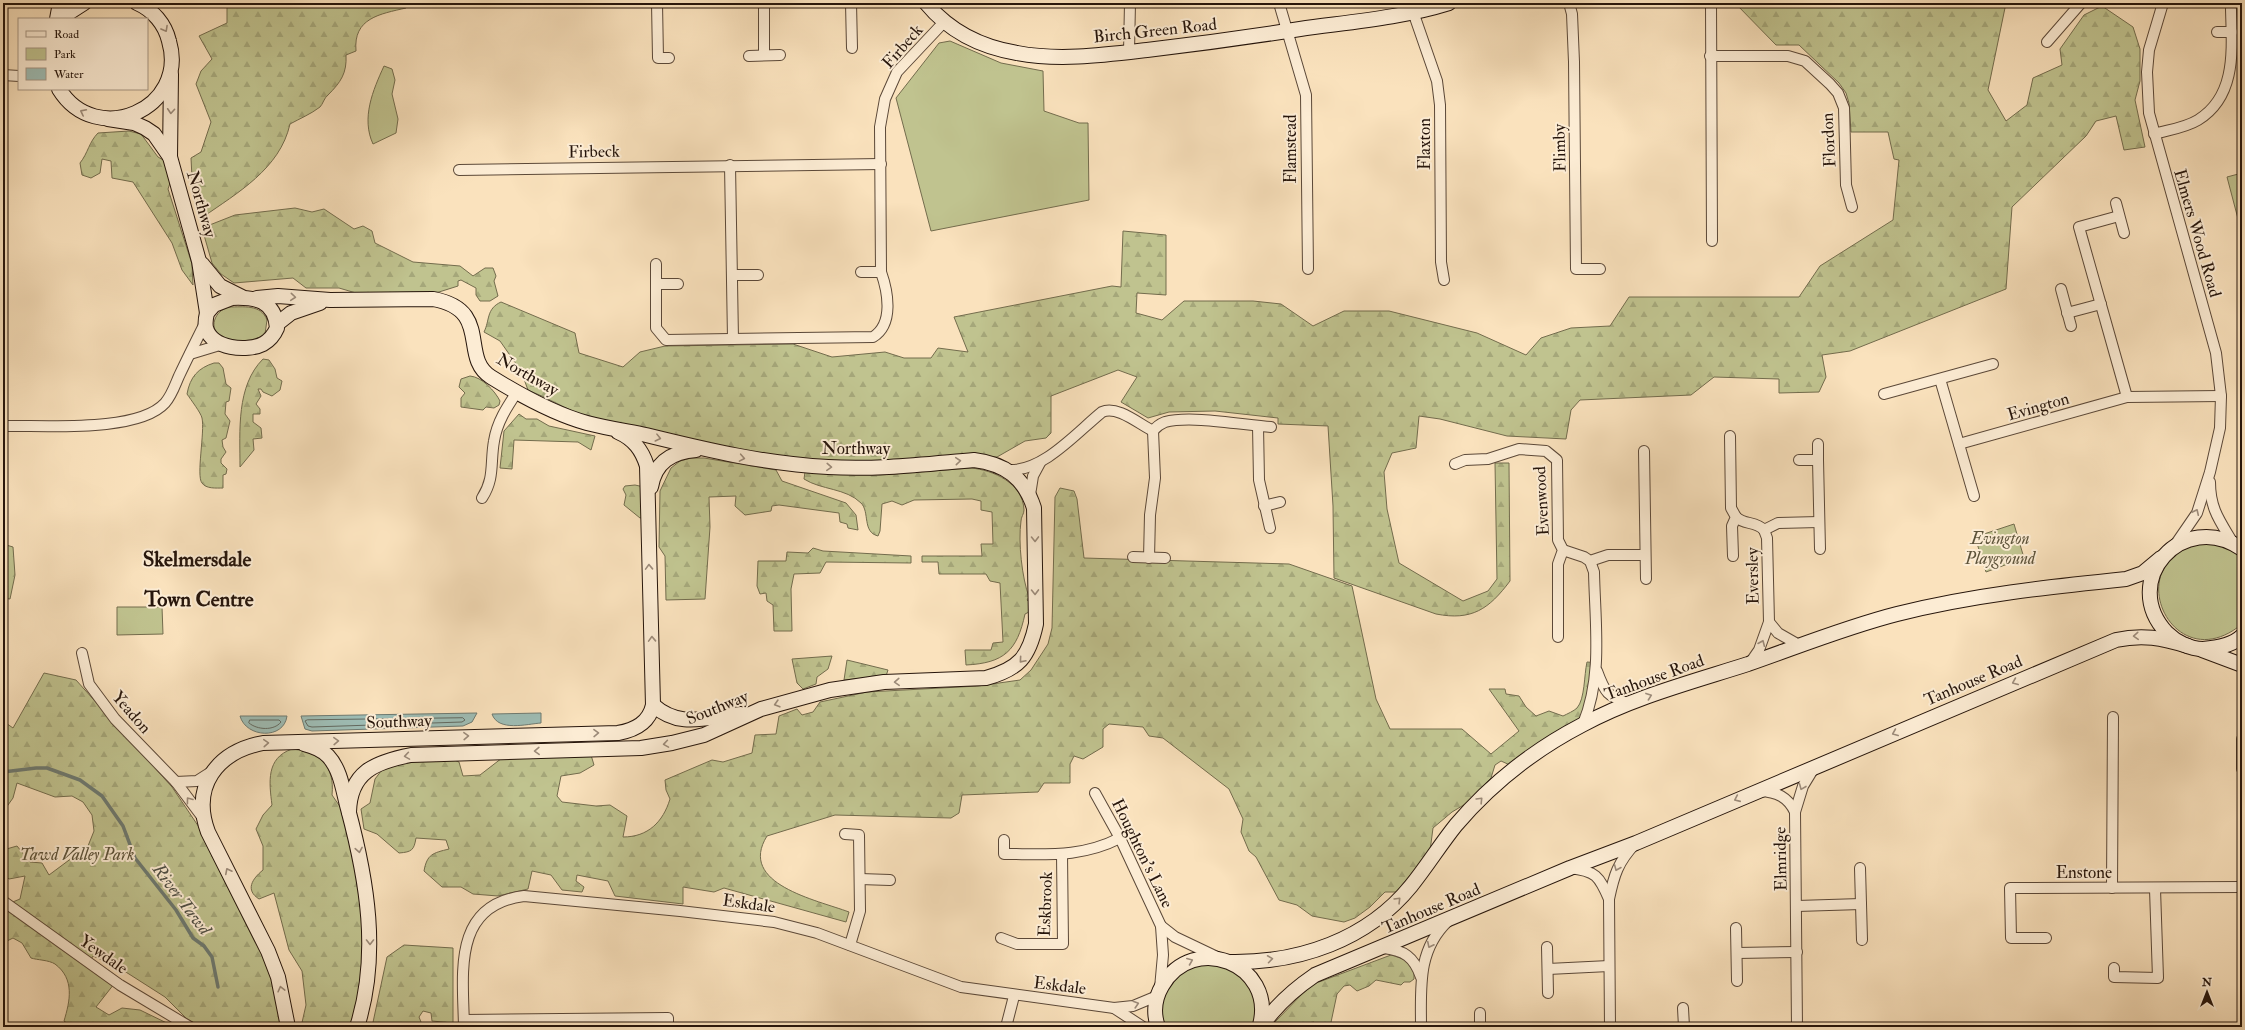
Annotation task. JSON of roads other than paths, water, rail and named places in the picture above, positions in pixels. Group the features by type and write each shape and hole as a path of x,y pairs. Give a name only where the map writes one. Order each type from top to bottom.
{"street":[{"path":"57,18 60,3"},
{"path":"65,18 84,3"},
{"name":"Northway","path":"137,3 144,6 158,18 167,33 172,50 170,157 199,259 206,317"},
{"path":"657,3 658,58 669,58"},
{"path":"764,3 764,55"},
{"path":"851,3 852,48"},
{"name":"Birch Green Road","path":"926,3 944,22 970,39 1016,53 1058,57 1129,52 1234,40 1411,8 1449,3"},
{"path":"1129,52 1130,3"},
{"name":"Flamstead","path":"1279,3 1306,95 1308,269"},
{"name":"Flimby","path":"1569,3 1572,14 1574,62 1576,269 1600,269"},
{"path":"1711,3 1710,56 1712,241"},
{"path":"2047,42 2081,3"},
{"name":"Elmers Wood Road","path":"2163,3 2154,27 2147,72 2147,92 2154,134 2216,353 2221,396 2221,420 2210,472 2197,513 2175,545"},
{"name":"Flaxton","path":"1411,8 1437,82 1440,105 1441,262 1444,280"},
{"path":"2154,134 2197,120 2217,102 2228,80 2232,32 2231,9"},
{"name":"Firbeck","path":"733,339 873,337 883,328 887,316 886,286 881,272 880,164 882,113 890,84 897,72 944,22"},
{"path":"2217,32 2232,32"},
{"path":"749,56 780,55"},
{"name":"Flordon","path":"1710,56 1788,56 1805,61 1830,84 1838,93 1844,108 1846,185 1852,207"},
{"path":"58,91 81,111 91,116 108,119 129,117 148,107 162,92 171,72"},
{"name":"Northway","path":"108,119 134,123 145,128 158,139 170,157"},
{"name":"Firbeck","path":"460,170 880,164"},
{"path":"656,264 656,328 661,337 666,340 733,339 730,165"},
{"path":"2116,203 2124,233"},
{"path":"2119,216 2079,227 2126,397"},
{"name":"Northway","path":"199,259 220,286 250,298 278,296 330,300 433,299 449,303 462,312 468,320 474,336 478,362 482,369 490,376 518,392 567,416 625,435 639,448 647,466 653,705"},
{"path":"861,272 881,272"},
{"path":"732,275 758,275"},
{"path":"656,284 678,284"},
{"path":"2061,289 2071,326"},
{"path":"3,426 106,424 132,421 145,417 165,402 190,354 206,317 222,300 250,298 271,308 277,324 274,334 263,344 248,347 223,344 214,340 206,328 206,317"},
{"name":"Northway","path":"277,324 291,313 305,307 330,300"},
{"path":"2067,313 2101,304"},
{"path":"190,354 223,344"},
{"path":"1884,394 1993,364"},
{"path":"1940,379 1974,496"},
{"path":"482,498 491,481 496,431 505,410 518,392"},
{"name":"Evington","path":"1959,444 2126,397 2221,396"},
{"path":"1008,470 1026,469 1040,463 1105,411 1118,412 1153,431"},
{"path":"1153,431 1162,423 1171,421 1215,421 1271,427"},
{"path":"1258,426 1258,469 1264,506 1270,528"},
{"name":"Northway","path":"607,428 623,430 762,461 829,468 884,467 974,460 986,461 1008,470 1016,476 1030,495 1034,508 1035,560"},
{"path":"1149,558 1150,515 1155,478 1153,431"},
{"name":"Eversley","path":"1730,436 1731,508 1736,517 1743,522 1758,524 1764,530 1767,538 1769,622 1759,650 1750,663"},
{"path":"1818,444 1820,549"},
{"path":"648,500 652,478 662,463 678,453 704,449"},
{"name":"Evenwood","path":"1455,464 1465,460 1488,459 1519,449 1550,452 1558,464 1558,540 1562,550 1558,564 1558,637"},
{"path":"1644,451 1646,579"},
{"path":"1799,460 1818,460"},
{"path":"1030,495 1033,476 1040,463"},
{"name":"Elmers Wood Road","path":"2210,472 2210,497 2214,512 2237,546"},
{"path":"1264,506 1280,502"},
{"name":"Eversley","path":"1733,556 1732,526 1736,517"},
{"name":"Eversley","path":"1764,530 1778,523 1819,522"},
{"path":"2175,545 2189,539 2204,536 2219,538 2237,546"},
{"name":"Tanhouse Road","path":"1158,993 1174,970 1185,963 1209,957 1248,962 1286,957 1316,951 1363,929 1399,899 1456,825 1484,795 1539,750 1583,724 1630,704 1868,622 2002,592 2135,577 2161,558 2175,545"},
{"name":"Evenwood","path":"1562,550 1584,557 1590,561"},
{"path":"1583,724 1594,690 1596,667 1594,572 1590,561 1608,555 1645,554"},
{"path":"1133,557 1165,558"},
{"path":"2161,558 2153,574 2149,591 2152,609 2160,625 2172,638 2193,647 2224,646 2242,636"},
{"name":"Southway","path":"349,812 353,788 360,777 373,766 391,759 411,755 641,748 672,743 704,735 748,714 830,690 884,682 986,678 1016,666 1026,654 1033,640 1036,624 1035,560"},
{"name":"Eversley","path":"1769,622 1778,634 1799,645"},
{"name":"Tanhouse Road","path":"1260,1027 1274,1008 1294,989 1316,975 1450,920 1570,868 1636,843 1755,791 2116,640 2130,637 2155,636 2193,647 2242,665"},
{"name":"Yeadon","path":"82,653 89,684 114,719 176,782 203,818"},
{"path":"1596,667 1604,690 1616,699 1630,704"},
{"path":"653,705 667,717 688,721 717,716 748,714"},
{"name":"Southway","path":"288,1027 278,977 268,951 208,832 203,818 203,796 214,769 223,760 247,746 263,743 618,733 638,727 652,713 653,705"},
{"path":"2112,888 2113,717"},
{"path":"2242,739 2242,769"},
{"name":"Southway","path":"297,742 316,747 327,755 339,776 357,838 368,903 370,930 370,958 357,1027"},
{"name":"Elmridge","path":"1797,1027 1795,812 1803,786 1816,766"},
{"path":"176,782 197,781 214,769"},
{"name":"Elmridge","path":"1755,791 1770,792 1782,796 1792,805 1795,812"},
{"name":"Houghton's Lane","path":"1095,793 1120,838 1160,926 1163,955 1158,993"},
{"path":"845,834 859,835 860,911 850,945"},
{"name":"Eskbrook","path":"1004,840 1004,854 1062,854 1094,850 1120,838"},
{"path":"1610,1027 1608,966 1609,899 1613,878 1621,859 1636,843"},
{"name":"Eskbrook","path":"1001,938 1017,944 1063,944 1062,854"},
{"path":"1570,868 1591,872 1598,876 1609,899"},
{"path":"1860,868 1862,940"},
{"path":"860,879 890,880"},
{"name":"Enstone","path":"2046,938 2011,938 2010,888 2155,889 2242,887"},
{"path":"2114,968 2114,977 2158,978 2155,889"},
{"name":"Eskdale","path":"668,1025 668,1018 464,1023 464,956 470,931 482,914 490,908 511,898 554,898 751,918 794,926 850,945 947,983 975,990 1114,1008 1133,1006 1158,993"},
{"name":"Yewdale","path":"3,901 120,985 172,1018 190,1027"},
{"name":"Elmridge","path":"1797,906 1861,904"},
{"path":"1421,1027 1421,977 1429,946 1441,928 1450,920"},
{"name":"Houghton's Lane","path":"1160,926 1175,937 1227,960"},
{"path":"1736,928 1737,981"},
{"path":"1547,947 1548,993"},
{"path":"1383,948 1405,952 1417,966 1421,977"},
{"path":"1737,953 1797,952"},
{"path":"1227,960 1241,968 1256,985 1263,1007 1260,1027"},
{"path":"1548,969 1608,966"},
{"path":"1158,993 1155,1015 1158,1027"},
{"path":"1006,1027 1014,996"},
{"name":"Eskdale","path":"1114,1008 1143,1027"},
{"path":"1683,1008 1684,1027"},
{"path":"1480,1014 1480,1027"}],"water":[{"path":"477,713 472,722 463,726 312,731 305,729 301,716"},
{"path":"541,713 541,723 514,726 500,723 495,720 492,714"},
{"path":"240,716 287,716 284,724 279,729 265,733 249,729"}],"waterway":[{"name":"River Tawd","path":"3,772 47,768 80,780 102,796 123,826 135,858 176,910 193,938 204,946 212,957 218,987"}],"district":[{"name":"Skelmersdale","path":"197,559"},
{"name":"Town Centre","path":"199,599"}],"park label":[{"name":"Evington Playground","path":"2000,548"},
{"name":"Tawd Valley Park","path":"77,854"}]}
